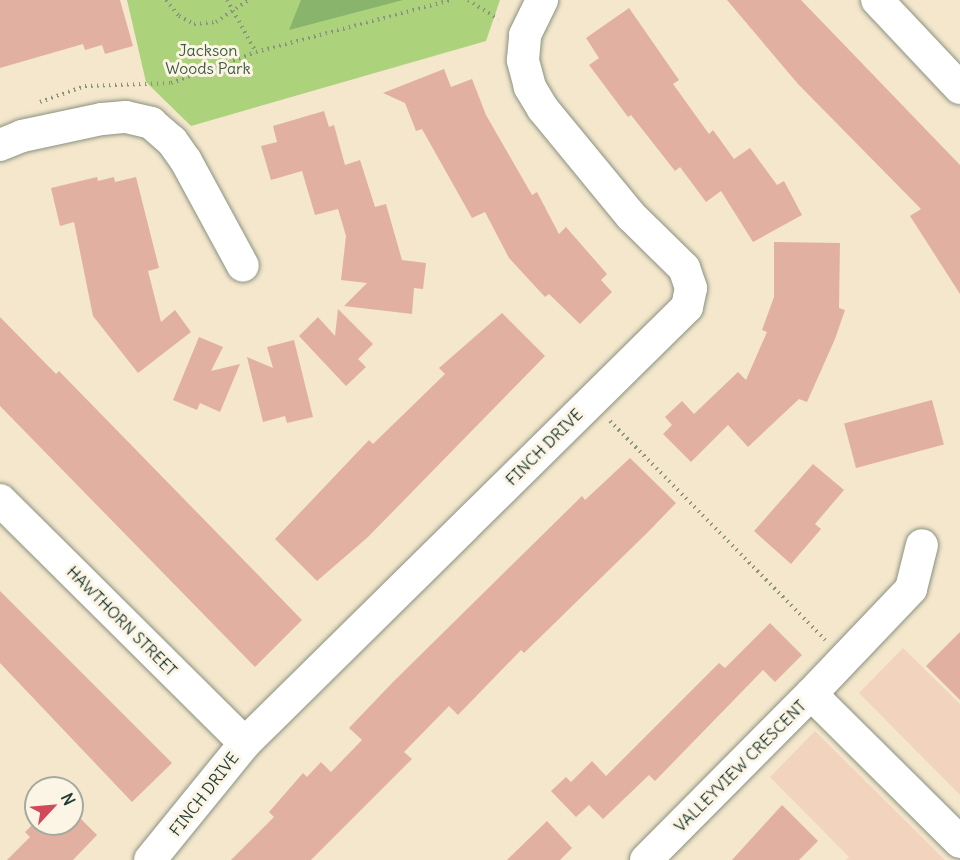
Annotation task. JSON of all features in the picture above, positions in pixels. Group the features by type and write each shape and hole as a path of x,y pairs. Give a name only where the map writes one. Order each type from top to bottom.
{"street":[{"name":"FINCH DRIVE","path":"150,860 245,743 687,307 691,288 684,268 631,216 543,109 530,87 523,60 525,35 542,0"},
{"path":"877,0 960,88"},
{"path":"0,145 102,119 126,117 151,123 172,141 186,161 243,266"},
{"name":"HAWTHORN STREET","path":"0,500 245,743"},
{"path":"811,694 911,589 922,545"},
{"name":"VALLEYVIEW CRESCENT","path":"646,860 811,694 960,842"}],"path":[{"path":"166,0 179,16 194,24 216,22 236,12 249,0"},
{"path":"227,0 236,12 256,52"},
{"path":"171,83 256,52 452,0"},
{"path":"468,0 499,19"},
{"path":"591,401 842,660"}],"shaded area":[{"path":"903,648 960,704 960,795 859,693"},
{"path":"815,731 945,860 846,860 849,857 770,777"}],"green space":[{"name":"Jackson Woods Park","path":"127,0 500,0 486,41 191,126 146,82"},
{"path":"301,0 403,0 289,30"}],"building":[{"path":"0,0 120,0 133,46 105,54 102,45 85,50 83,44 0,68"},
{"path":"727,0 801,0 960,165 960,294 910,216 921,209 798,84"},
{"path":"629,8 679,80 673,84 709,134 713,130 734,159 750,148 777,185 784,181 802,215 753,242 721,191 706,202 680,167 675,171 631,115 628,117 589,65 599,58 586,38"},
{"path":"444,69 451,87 472,79 486,115 532,195 537,192 559,234 566,227 607,274 601,280 612,292 580,324 549,294 545,297 509,258 485,212 472,218 422,129 416,131 405,103 383,93"},
{"path":"324,111 329,127 334,125 345,165 360,160 375,207 386,204 402,260 426,263 423,289 414,288 412,314 344,306 367,283 341,280 346,236 338,209 315,215 302,171 271,180 261,146 277,142 273,126"},
{"path":"97,177 98,181 114,177 115,182 136,177 159,268 148,271 161,322 175,310 191,332 138,373 93,316 74,222 60,226 51,188"},
{"path":"774,242 840,243 839,308 845,310 835,339 807,402 799,399 748,447 728,425 691,462 663,434 672,425 665,417 682,401 694,414 738,372 746,380 767,332 762,330 774,297"},
{"path":"338,309 373,344 358,359 366,367 346,386 299,336 318,317 335,336"},
{"path":"502,313 545,356 368,537 317,581 275,539 369,440 373,444 445,374 439,368"},
{"path":"0,317 56,374 59,371 302,620 255,667 0,406"},
{"path":"199,337 223,347 211,371 240,364 220,412 200,403 197,410 173,400"},
{"path":"294,340 313,417 287,423 285,416 263,422 247,357 273,368 267,347"},
{"path":"932,400 944,444 856,468 844,424"},
{"path":"630,458 676,503 648,532 524,653 521,650 458,715 449,706 404,752 412,759 311,860 231,860 274,817 269,812 303,773 307,777 321,762 331,772 362,740 349,728 393,682 582,496 585,500"},
{"path":"813,464 844,490 815,524 821,529 791,564 754,531"},
{"path":"0,591 172,763 132,802 0,663"},
{"path":"770,623 802,655 775,682 763,670 655,781 649,775 603,819 589,805 576,817 551,791 566,777 571,782 592,761 606,776 719,663 725,668"},
{"path":"960,632 960,700 926,666"},
{"path":"782,805 818,841 799,860 732,860"},
{"path":"547,821 572,848 560,860 507,860"},
{"path":"84,822 97,835 73,860 7,860 30,837 84,836"}]}
